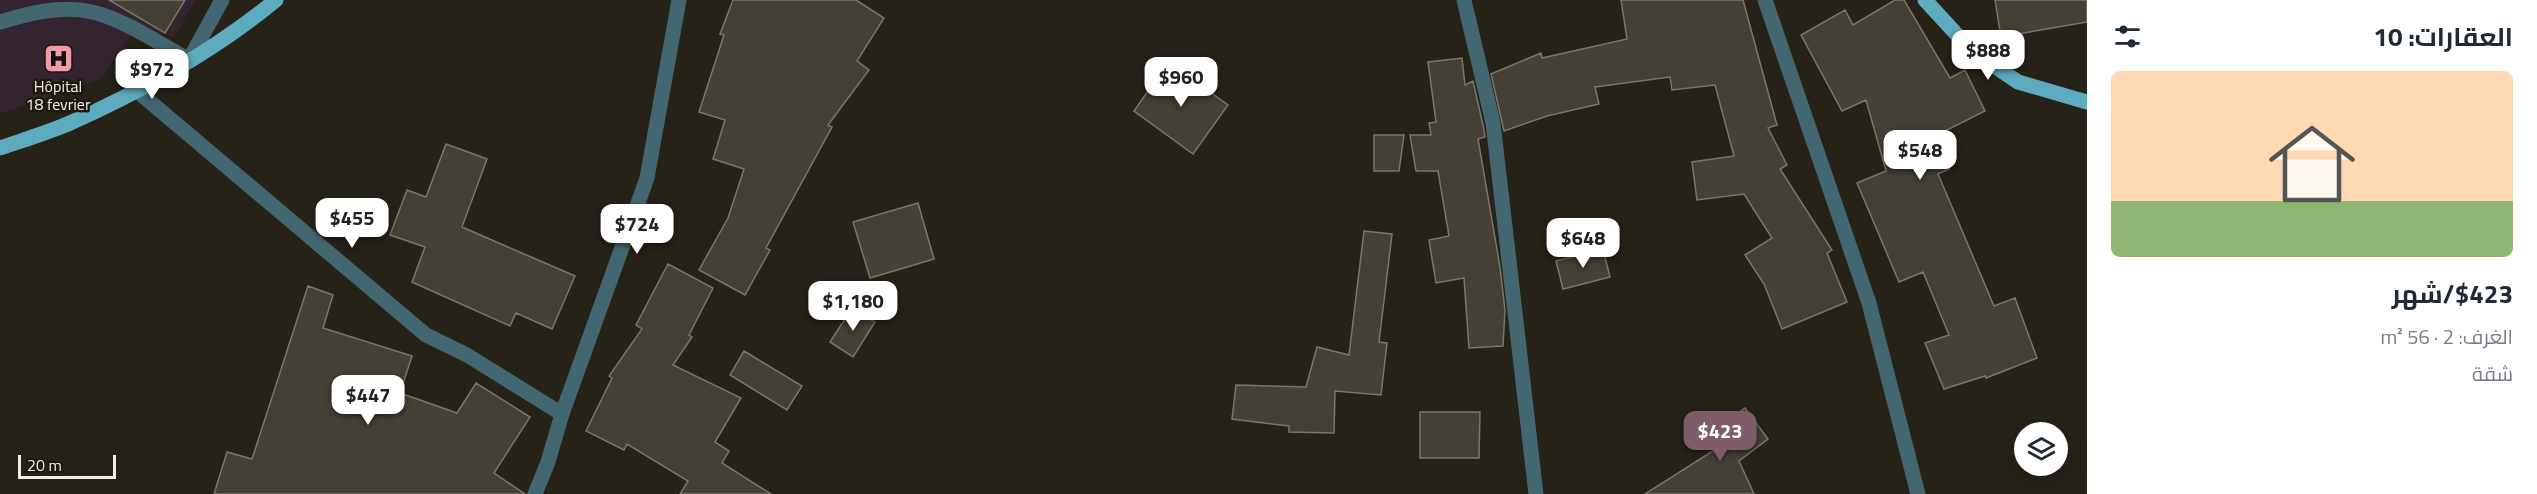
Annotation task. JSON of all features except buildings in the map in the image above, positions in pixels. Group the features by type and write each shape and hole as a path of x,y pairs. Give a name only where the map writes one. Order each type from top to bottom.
{"main road":[{"path":"0,148 68,124 136,90 189,60 276,0"},
{"path":"1925,0 1971,50 2018,82 2087,102"}],"street":[{"path":"0,22 41,6 94,12 117,21 189,60 222,0"},
{"path":"534,494 548,462 562,414 647,178 679,0"},
{"path":"1464,0 1492,123 1536,494"},
{"path":"1765,0 1869,303 1918,494"},
{"path":"136,90 426,335 467,355 562,414"}],"shaded area":[{"name":"Hôpital 18 fevrier","path":"0,0 196,0 174,37 136,28 101,79 0,114"}],"place":[{"name":"Hôpital 18 fevrier","path":"58,58"}]}
